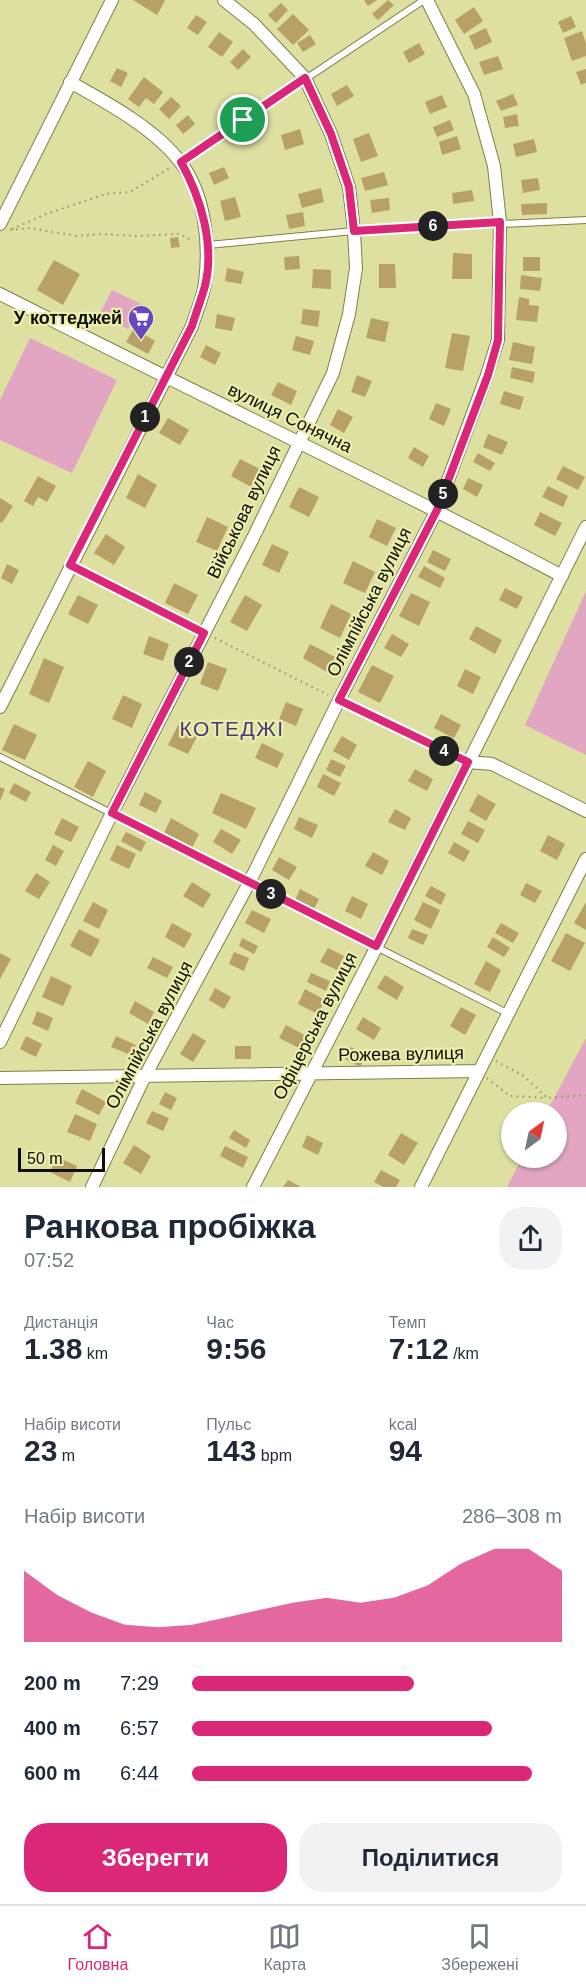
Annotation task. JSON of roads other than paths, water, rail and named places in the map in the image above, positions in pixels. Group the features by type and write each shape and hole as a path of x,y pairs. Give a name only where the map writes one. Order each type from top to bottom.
{"street":[{"path":"0,224 112,0"},
{"name":"Військова вулиця","path":"0,1042 112,813 253,538 333,373 349,314 356,267 354,231 349,187 331,134 305,78 279,48 224,0"},
{"name":"Олімпійська вулиця","path":"92,1187 145,1076 249,884 339,700 437,510 488,375 498,340 500,222 494,166 474,94 426,0"},
{"path":"0,707 192,326 205,284 208,245 202,213 192,181 181,162 148,130 110,104 70,82"},
{"name":"вулиця Сонячна","path":"0,294 437,510 562,576"},
{"name":"Офіцерська вулиця","path":"253,1187 586,527"},
{"path":"468,762 492,764 586,811"},
{"path":"421,1187 586,859"},
{"name":"Рожева вулиця","path":"0,1078 479,1071"}],"lane":[{"path":"181,162 426,0"},
{"path":"208,245 354,231 500,222 586,220"},
{"path":"0,757 507,1013"}],"place":[{"name":"У коттеджей","path":"141,341"}],"district":[{"name":"КОТЕДЖІ","path":"232,728"}]}
